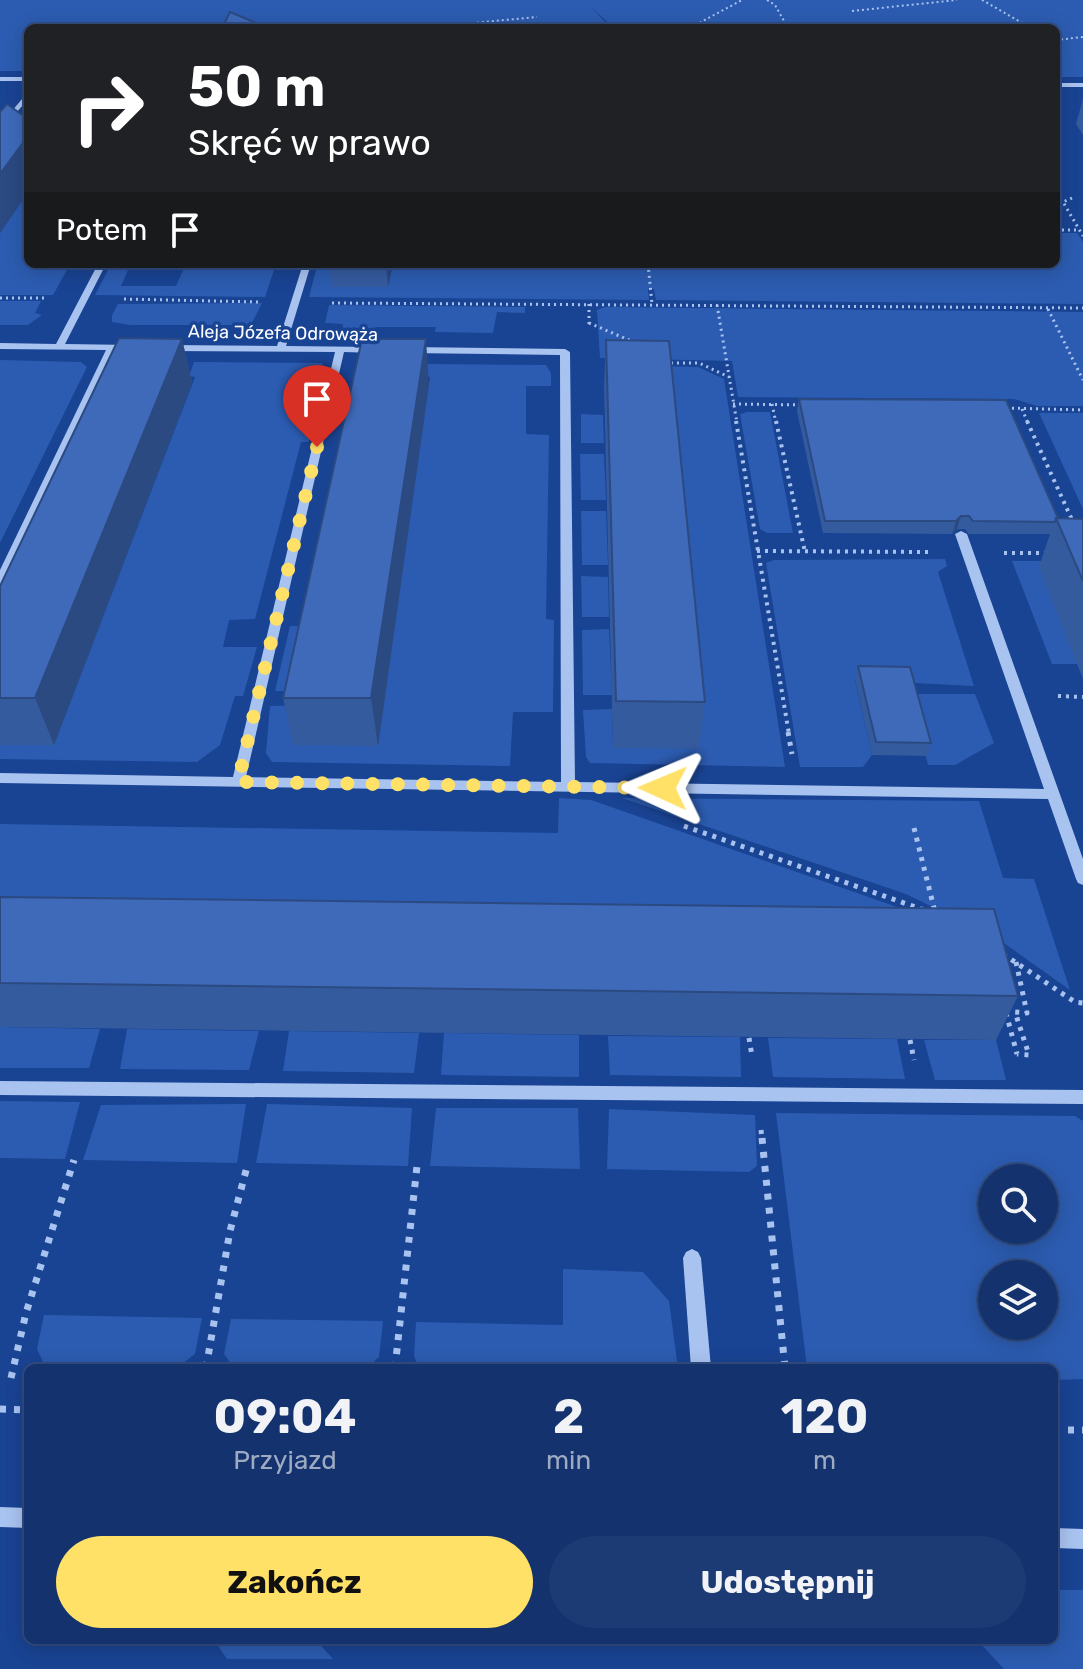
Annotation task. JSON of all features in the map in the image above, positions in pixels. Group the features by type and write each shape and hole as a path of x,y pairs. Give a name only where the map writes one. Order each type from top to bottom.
{"street":[{"path":"0,79 24,79"},
{"path":"1060,85 1083,85"},
{"path":"0,130 24,99"},
{"path":"59,347 100,268"},
{"path":"281,349 306,268"},
{"path":"0,346 143,348"},
{"path":"0,582 112,348"},
{"name":"Aleja Józefa Odrowąża","path":"158,348 385,350"},
{"path":"238,782 340,350"},
{"name":"Aleja Józefa Odrowąża","path":"400,350 565,352 568,787"},
{"path":"961,534 1083,879"},
{"path":"0,778 1053,794"},
{"path":"0,1088 1083,1097"},
{"path":"692,1258 701,1364"},
{"path":"0,1517 24,1518"},
{"path":"1058,1538 1083,1539"}],"path":[{"path":"700,24 742,0"},
{"path":"767,0 775,5 786,24"},
{"path":"852,11 957,0"},
{"path":"982,0 1024,24"},
{"path":"462,24 537,17"},
{"path":"500,20 502,24"},
{"path":"1060,40 1083,37"},
{"path":"1072,198 1063,202 1083,236"},
{"path":"1060,230 1079,230"},
{"path":"648,268 652,304"},
{"path":"0,298 1083,308"},
{"path":"717,305 793,759"},
{"path":"1047,308 1083,380"},
{"path":"589,323 644,346"},
{"path":"671,357 685,363"},
{"path":"733,404 819,405"},
{"path":"772,404 805,552"},
{"path":"1006,408 1083,410"},
{"path":"1022,409 1077,531"},
{"path":"757,551 1055,553"},
{"path":"1058,696 1083,697"},
{"path":"905,792 936,916"},
{"path":"678,825 905,901 950,924"},
{"path":"990,947 1075,1002 1083,1003"},
{"path":"1016,962 1027,1013 1015,1012 1029,1055 1017,1054"},
{"path":"1005,1011 1028,1097"},
{"path":"749,1038 758,1094 785,1364"},
{"path":"11,1378 26,1313 74,1160"},
{"path":"207,1364 230,1231 248,1163"},
{"path":"395,1364 417,1166"},
{"path":"0,1409 24,1410"},
{"path":"1058,1430 1083,1430"}],"shaded area":[{"path":"0,0 1083,0 1083,77 1060,77 1060,24 610,24 590,6 607,24 24,24 24,71 0,71"},
{"path":"24,198 24,268 68,268 53,295 0,295 0,233"},
{"path":"1060,233 1077,233 1083,242 1083,304 656,300 654,289 648,289 649,300 309,297 316,270 336,270 332,287 388,287 392,268 1060,268"},
{"path":"109,268 129,268 121,286 176,286 184,268 275,268 265,297 95,295"},
{"path":"0,301 41,301 35,313 42,315 28,325 0,325"},
{"path":"262,303 251,325 130,325 112,322 118,304"},
{"path":"329,305 525,307 525,313 497,312 493,333 435,332 436,327 376,327 363,340 341,339 343,324 325,323"},
{"path":"605,307 1083,312 1083,406 1037,406 1014,399 738,397 732,361 600,358 597,310"},
{"path":"0,360 81,362 87,367 0,543"},
{"path":"194,362 322,363 326,371 309,442 301,442 255,619 229,620 223,647 257,647 243,696 235,696 220,745 197,762 0,759 0,745 54,745 195,377 189,376"},
{"path":"425,364 546,365 551,373 551,386 526,386 526,434 549,435 546,619 554,620 553,712 513,712 510,766 272,762 266,753 270,706 301,705 378,745 430,377 423,376"},
{"path":"658,366 698,367 724,379 785,767 590,763 586,757 583,710 612,709 613,748"},
{"path":"770,412 793,533 767,533 760,529 740,414"},
{"path":"1039,413 1083,413 1083,509"},
{"path":"581,414 603,415 604,443 581,443"},
{"path":"580,454 604,454 606,500 581,500"},
{"path":"581,511 606,511 608,565 582,565"},
{"path":"945,559 947,566 938,572 974,686 855,680 872,755 863,767 800,767 766,563 774,560"},
{"path":"1012,561 1083,561 1077,664 1052,664"},
{"path":"581,576 608,577 609,617 582,617"},
{"path":"290,626 317,627 304,691 275,691"},
{"path":"609,629 612,695 583,695 582,630"},
{"path":"910,694 975,694 994,743 955,765 928,765"},
{"path":"559,798 591,800 900,908 999,957 0,942 0,824 558,833"},
{"path":"622,798 979,801 1003,878 1034,879 1070,990 1001,941 906,894"},
{"path":"0,1027 100,1029 89,1068 0,1068"},
{"path":"127,1029 259,1031 249,1070 120,1069"},
{"path":"289,1031 419,1033 414,1073 283,1071"},
{"path":"444,1033 579,1035 579,1077 441,1075"},
{"path":"608,1036 740,1037 741,1077 610,1075"},
{"path":"768,1038 897,1039 905,1079 773,1077"},
{"path":"924,1040 996,1040 1006,1080 935,1080"},
{"path":"0,1101 80,1102 65,1159 0,1158"},
{"path":"246,1104 237,1163 83,1160 101,1105"},
{"path":"267,1104 412,1108 408,1166 256,1163"},
{"path":"436,1108 578,1108 580,1169 430,1166"},
{"path":"609,1109 755,1115 757,1166 749,1172 607,1169"},
{"path":"776,1113 1075,1116 1083,1121 1083,1379 1058,1380 1058,1364 807,1364"},
{"path":"563,1269 643,1272 669,1301 677,1364 417,1364 414,1356 416,1322 563,1325"},
{"path":"44,1315 202,1318 195,1354 182,1364 43,1362 37,1349"},
{"path":"231,1319 383,1321 379,1357 371,1364 231,1364 224,1354"},
{"path":"1058,1590 1083,1590 1083,1669 1004,1669 981,1644 1058,1644"},
{"path":"217,1644 320,1644 333,1659 227,1659"}],"building":[{"path":"230,12 259,24 224,24"},
{"path":"7,104 24,116 24,141 0,174 0,112"},
{"path":"119,338 182,339 35,698 0,698 0,586"},
{"path":"362,339 426,339 371,698 283,698"},
{"path":"606,340 669,341 705,702 616,701"},
{"path":"799,399 1006,400 1058,518 1055,522 973,521 969,516 961,516 956,521 825,521"},
{"path":"1056,518 1083,519 1083,581"},
{"path":"858,666 910,667 931,743 876,742"},
{"path":"0,897 994,909 1018,996 0,983"}],"route":[{"path":"317,447 238,782 663,788"}]}
